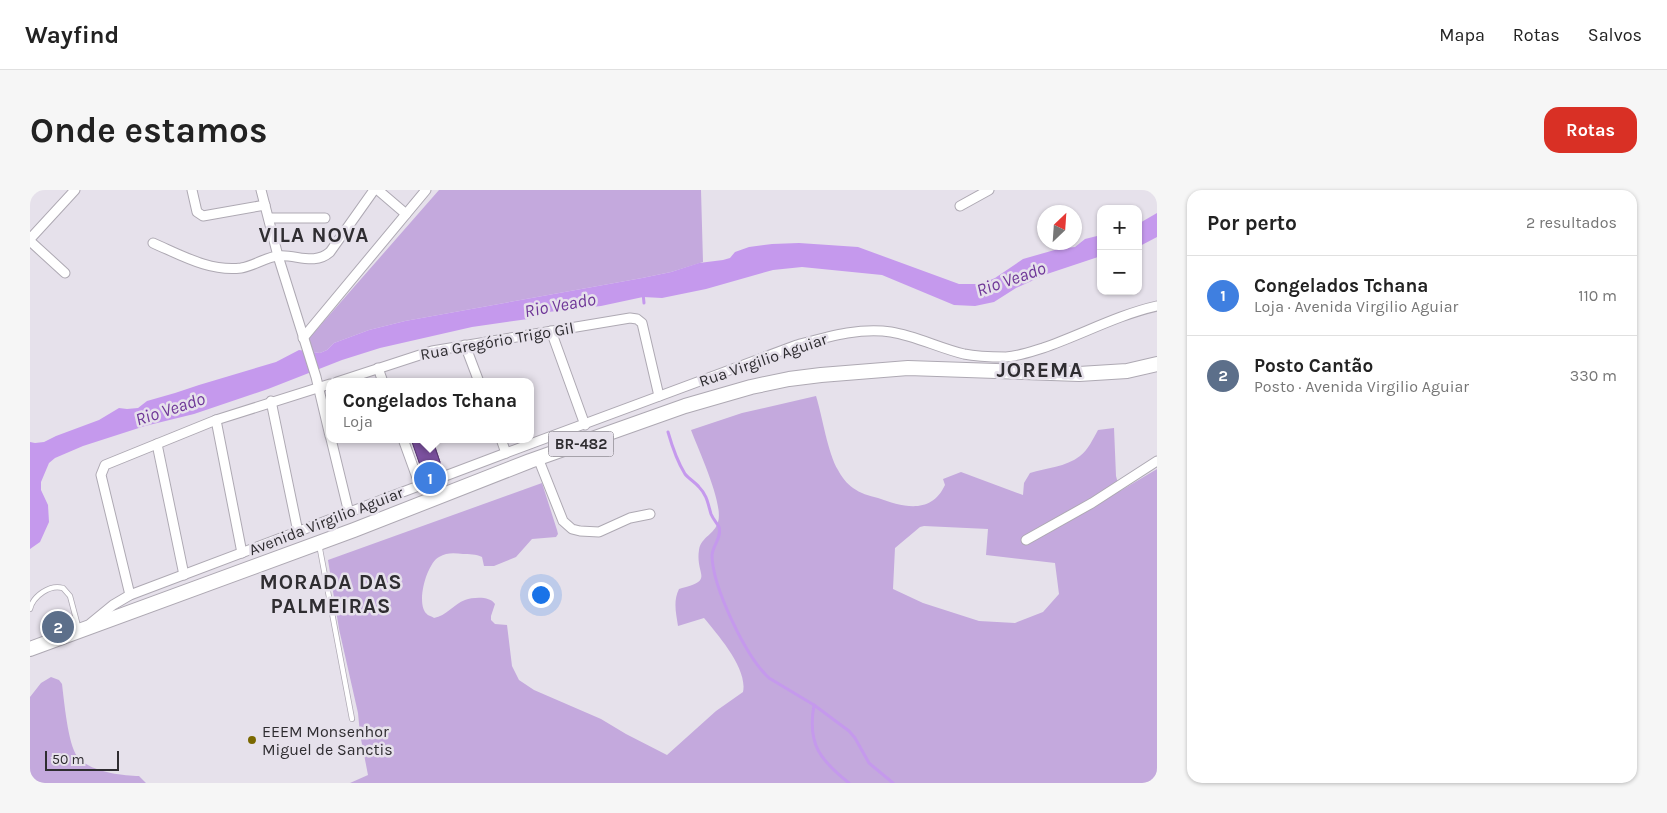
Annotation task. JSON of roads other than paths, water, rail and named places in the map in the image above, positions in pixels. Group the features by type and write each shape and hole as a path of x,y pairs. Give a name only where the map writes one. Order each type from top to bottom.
{"highway":[{"name":"BR-482","path":"30,649 318,543 538,458 686,406 751,387 789,379 846,372 908,368 1056,374 1102,373 1157,364"}],"street":[{"path":"65,273 30,240 75,190"},
{"path":"192,190 197,212 203,216 265,205"},
{"path":"261,190 278,256 316,376 326,421"},
{"path":"154,243 200,263 222,268 241,268 278,256 316,259 326,255 376,190 406,214"},
{"path":"304,338 426,190"},
{"path":"960,206 989,190"},
{"path":"269,218 325,218"},
{"name":"Rua Virgilio Aguiar","path":"658,396 787,348 838,335 856,332 889,331 963,353 980,356 1008,356 1031,352 1065,341 1110,321 1157,306"},
{"name":"Rua Gregório Trigo Gil","path":"349,378 432,351 630,318 637,319 642,323 658,396"},
{"path":"551,332 585,425"},
{"path":"465,345 477,378"},
{"path":"378,368 382,378"},
{"path":"130,595 101,475 105,466 216,420 326,385"},
{"name":"Avenida Virgilio Aguiar","path":"82,629 113,605 130,595 658,396"},
{"path":"271,402 298,532"},
{"path":"216,420 242,553"},
{"path":"331,443 349,513"},
{"path":"404,443 420,486"},
{"path":"502,443 506,453"},
{"path":"157,444 184,575"},
{"path":"538,458 563,521 572,529 600,532 630,518 650,514"},
{"path":"1026,540 1092,503 1157,461"}],"lane":[{"path":"318,543 352,719"},
{"path":"30,608 33,600 38,596 54,588 63,588 70,596 82,629"}],"water":[{"path":"1157,213 1157,237 1142,245 1142,222"},
{"name":"Rio Veado","path":"1097,236 1097,257 1047,274 1016,288 994,302 975,306 954,305 882,275 802,267 773,270 706,289 662,298 643,297 601,306 548,312 528,319 472,327 380,348 342,360 268,389 194,414 145,426 83,446 55,458 49,463 41,482 41,490 48,505 49,522 40,542 30,549 30,442 44,442 99,420 119,408 138,408 147,401 276,362 299,350 320,353 327,350 334,343 369,330 405,321 671,272 699,263 730,258 735,252 749,247 799,243 858,247 959,284 981,284 995,278 1023,259 1054,250 1082,250 1082,241"}],"waterway":[{"path":"643,293 644,303"},
{"path":"668,432 682,469 704,493 711,514 719,527 719,535 712,552 714,570 724,603 741,639 751,655 769,678 814,705 849,731 869,763 893,783"},
{"path":"814,705 812,730 818,750 830,767 849,783"}],"place":[{"name":"Congelados Tchana","path":"430,478"},
{"name":"Posto Cantão","path":"58,627"},
{"name":"EEEM Monsenhor Miguel de Sanctis","path":"252,740"}],"district":[{"name":"VILA NOVA","path":"314,235"},
{"name":"JOREMA","path":"1040,370"},
{"name":"MORADA DAS PALMEIRAS","path":"331,594"}]}
